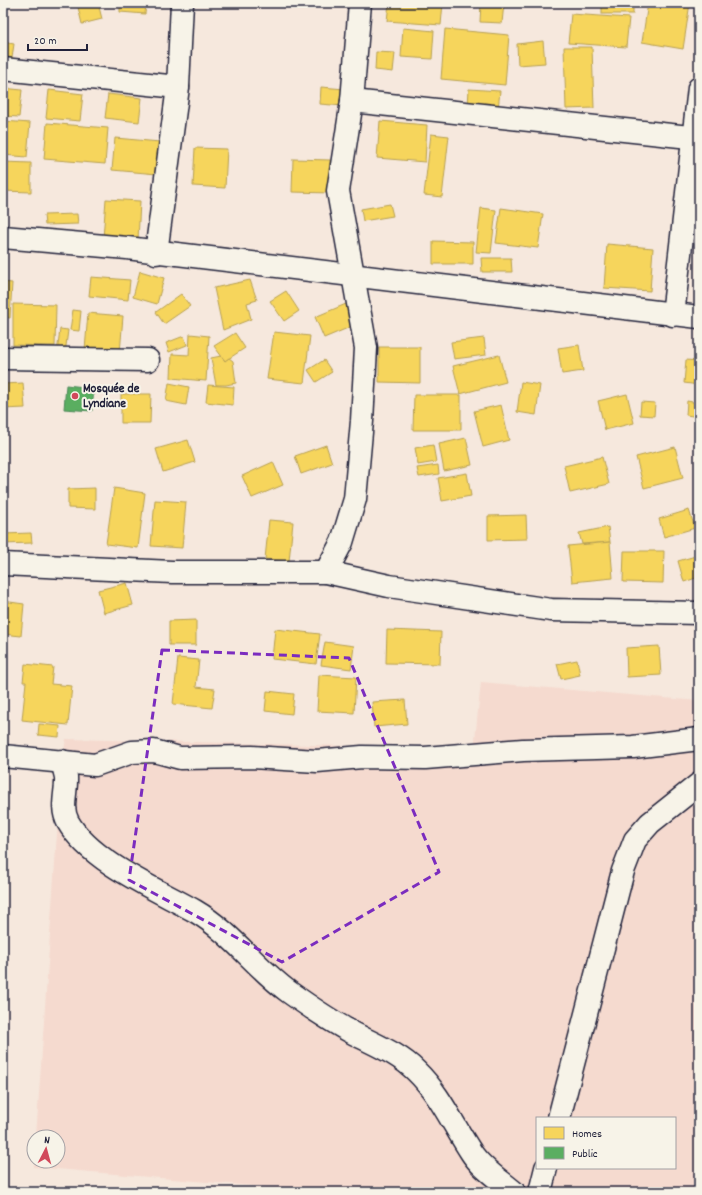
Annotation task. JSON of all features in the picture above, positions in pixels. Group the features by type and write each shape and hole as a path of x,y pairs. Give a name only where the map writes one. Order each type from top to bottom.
{"street":[{"path":"156,252 178,87 182,3"},
{"path":"326,572 342,542 356,499 366,348 338,191 352,101 360,3"},
{"path":"3,69 178,87"},
{"path":"673,315 696,137 699,88"},
{"path":"352,101 696,137"},
{"path":"3,237 156,252 699,318"},
{"path":"3,358 148,360"},
{"path":"3,564 172,572 326,572 389,586 551,610 699,613"},
{"path":"3,756 95,765 132,752 154,751 180,758 252,757 317,761 362,758 425,758 523,750 634,747 699,739"},
{"path":"62,761 66,778 63,800 67,821 80,839 110,863 161,894 196,912 234,941 254,962 288,991 354,1033 386,1049 416,1070 433,1090 449,1113 472,1153 514,1192"},
{"path":"559,1117 623,871 635,840 650,823 699,784"},
{"path":"540,1192 546,1169"}],"highlighted area":[{"path":"162,650 349,658 439,872 282,962 129,880"}],"shaded area":[{"path":"481,682 699,701 699,1192 320,1192 57,1169 66,1169 66,1129 37,1129 62,761 66,739 474,749"}],"building: Homes":[{"path":"77,3 98,3 102,19 82,24"},
{"path":"120,3 146,3 145,14 120,12"},
{"path":"312,3 340,3 340,7"},
{"path":"389,3 443,3 441,25 387,21"},
{"path":"481,3 504,3 502,23 480,22"},
{"path":"602,3 633,3 633,14 602,14"},
{"path":"648,3 690,3 683,49 642,42"},
{"path":"571,14 629,18 626,47 568,43"},
{"path":"403,28 434,31 432,59 401,57"},
{"path":"445,29 509,35 505,85 441,79"},
{"path":"543,41 545,63 518,65 517,44"},
{"path":"3,42 14,44 12,58 3,57"},
{"path":"564,47 592,47 594,108 566,109"},
{"path":"376,52 395,53 393,72 375,70"},
{"path":"321,87 345,89 343,106 320,104"},
{"path":"3,88 22,90 19,117 3,116"},
{"path":"469,89 500,91 498,109 468,106"},
{"path":"49,90 83,94 80,121 46,118"},
{"path":"108,94 142,98 139,122 105,118"},
{"path":"3,121 30,123 27,157 3,155"},
{"path":"380,121 427,125 425,162 377,158"},
{"path":"47,123 108,128 105,164 44,159"},
{"path":"431,134 449,136 442,197 424,195"},
{"path":"115,138 160,142 157,174 112,170"},
{"path":"195,148 227,149 225,188 193,186"},
{"path":"293,159 330,160 330,193 292,192"},
{"path":"3,162 31,163 31,192 3,191"},
{"path":"106,199 140,201 138,240 103,238"},
{"path":"390,204 393,216 363,221 361,209"},
{"path":"481,208 496,210 491,253 476,252"},
{"path":"501,208 543,214 538,248 496,243"},
{"path":"77,214 78,224 45,225 44,215"},
{"path":"433,241 473,242 473,264 433,264"},
{"path":"607,244 653,248 650,291 604,288"},
{"path":"481,258 511,258 512,272 482,272"},
{"path":"140,271 164,278 157,304 133,297"},
{"path":"91,277 130,280 128,300 89,296"},
{"path":"250,280 257,300 247,303 251,319 223,330 214,288"},
{"path":"3,282 12,283 10,318 3,317"},
{"path":"286,291 299,311 284,321 270,301"},
{"path":"181,294 190,306 164,324 156,312"},
{"path":"13,304 56,305 55,346 13,345"},
{"path":"346,304 355,325 324,338 315,317"},
{"path":"73,310 81,311 79,331 70,330"},
{"path":"88,313 123,316 120,353 85,350"},
{"path":"60,329 68,330 65,354 57,353"},
{"path":"274,332 310,336 304,383 267,379"},
{"path":"235,333 245,348 225,361 214,346"},
{"path":"190,334 209,336 206,381 171,378 172,354 189,355"},
{"path":"184,336 187,345 169,352 166,343"},
{"path":"484,338 486,355 454,359 451,342"},
{"path":"579,345 583,371 562,374 558,348"},
{"path":"379,347 420,347 420,383 379,382"},
{"path":"499,355 506,382 460,394 453,366"},
{"path":"221,356 225,361 229,358 233,361 236,383 216,385 211,358"},
{"path":"324,360 332,372 316,382 308,370"},
{"path":"686,360 699,361 699,385 684,383"},
{"path":"521,382 540,385 536,415 517,412"},
{"path":"23,383 25,408 3,409 3,384"},
{"path":"169,383 189,387 186,405 166,401"},
{"path":"208,385 234,387 233,405 206,402"},
{"path":"121,394 151,394 150,423 121,423"},
{"path":"627,394 634,423 605,430 598,401"},
{"path":"414,395 461,395 461,430 413,430"},
{"path":"687,401 699,403 699,417 686,415"},
{"path":"641,402 655,403 654,416 640,415"},
{"path":"501,405 509,440 483,447 474,411"},
{"path":"466,438 472,465 444,471 439,444"},
{"path":"188,440 195,462 163,472 156,449"},
{"path":"326,445 332,463 301,474 295,456"},
{"path":"433,445 436,462 418,465 415,448"},
{"path":"675,447 683,478 644,488 636,457"},
{"path":"602,457 609,484 570,493 564,466"},
{"path":"273,462 283,485 252,498 242,476"},
{"path":"438,465 439,474 419,477 417,468"},
{"path":"467,473 471,496 442,501 438,478"},
{"path":"95,488 95,509 68,508 68,489"},
{"path":"114,488 145,493 138,548 106,544"},
{"path":"155,500 186,502 182,548 151,546"},
{"path":"689,510 695,528 664,537 659,519"},
{"path":"526,515 527,539 488,540 488,516"},
{"path":"269,520 293,522 289,561 265,559"},
{"path":"608,527 610,542 582,544 579,533"},
{"path":"31,533 32,543 3,544 3,534"},
{"path":"610,542 613,578 572,582 568,546"},
{"path":"624,551 664,551 663,583 623,582"},
{"path":"699,555 699,577 684,582 678,561"},
{"path":"127,583 133,605 104,613 98,590"},
{"path":"3,601 24,604 21,636 3,634"},
{"path":"196,620 196,645 169,645 169,621"},
{"path":"275,629 320,634 316,664 272,659"},
{"path":"387,630 441,632 440,664 386,663"},
{"path":"325,642 354,646 351,669 321,665"},
{"path":"659,646 661,675 627,677 626,648"},
{"path":"178,658 199,660 196,687 215,689 212,708 173,704"},
{"path":"577,660 580,675 561,679 557,664"},
{"path":"25,664 53,667 51,684 72,686 68,725 22,720 26,682 23,682"},
{"path":"319,675 356,677 354,713 317,711"},
{"path":"267,691 294,694 292,714 265,711"},
{"path":"405,700 407,724 374,727 372,702"},
{"path":"39,724 60,726 59,737 38,735"}],"building: Public":[{"path":"66,385 94,388 92,411 64,409"}],"place":[{"name":"Mosquée de Lyndiane","path":"75,396"}]}
